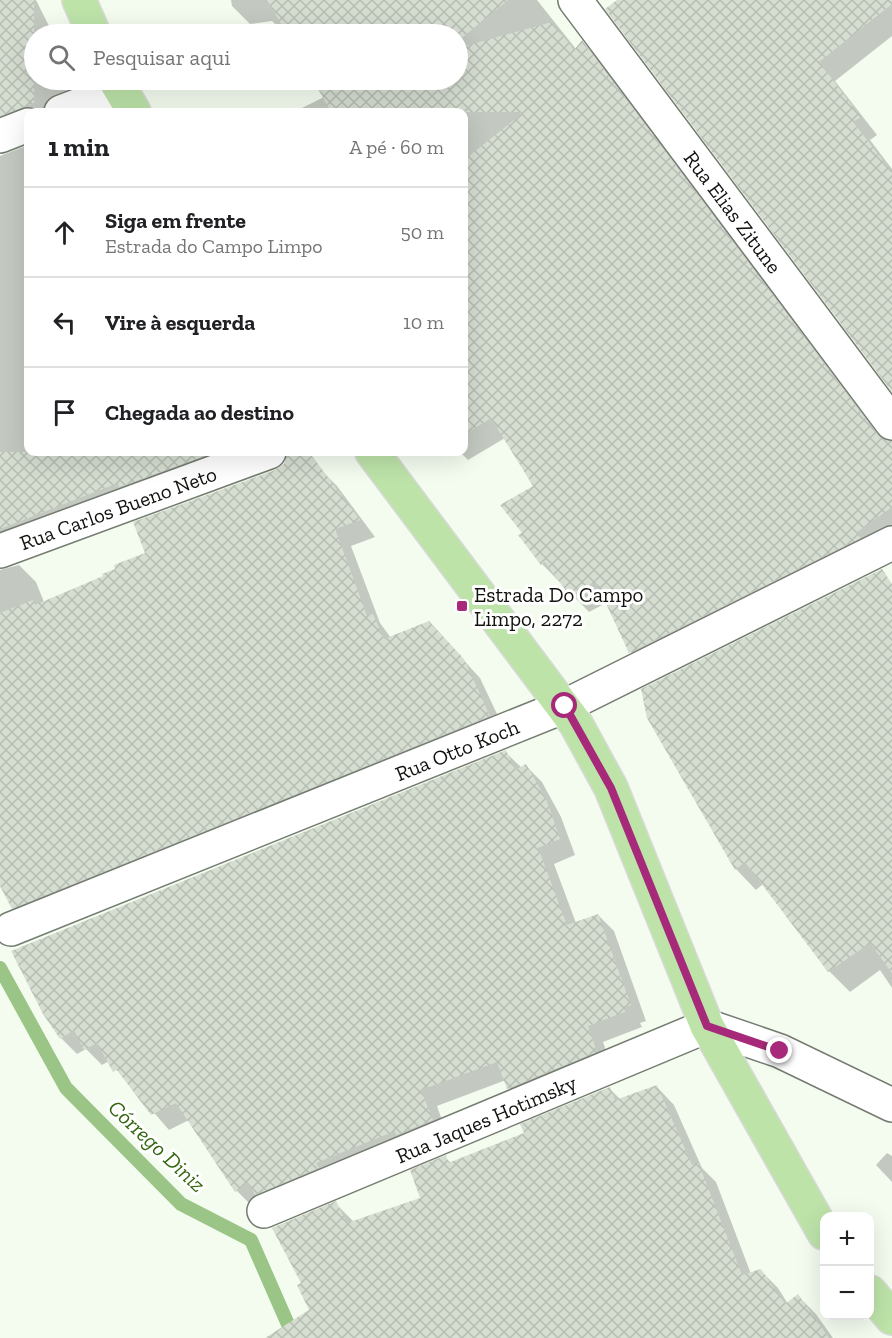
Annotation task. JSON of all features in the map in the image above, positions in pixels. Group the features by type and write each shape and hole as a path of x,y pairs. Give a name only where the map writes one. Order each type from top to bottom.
{"main road":[{"path":"79,0 90,24"},
{"path":"375,456 565,706 611,788 707,1026 820,1224"},
{"path":"874,1297 892,1318"}],"street":[{"name":"Rua Elias Zitune","path":"574,0 892,423"},
{"path":"75,108 123,94"},
{"path":"0,136 24,127"},
{"name":"Rua Carlos Bueno Neto","path":"0,551 258,456"},
{"name":"Rua Otto Koch","path":"11,929 565,706 892,543"},
{"path":"707,1026 780,1051 892,1106"},
{"name":"Rua Jaques Hotimsky","path":"264,1211 707,1026"}],"building":[{"path":"0,0 34,0 34,24 24,24 24,90 34,90 34,103 0,116"},
{"path":"267,0 508,0 468,33 468,24 281,24"},
{"path":"617,0 892,0 892,4 819,62 861,117 853,122 892,172 892,392 605,9"},
{"path":"552,22 574,50 582,40 877,434 892,441 892,507 857,532 861,538 629,653 596,582 570,596 545,562 541,565 518,535 522,533 500,505 533,486 491,418 468,432 468,157 524,112 468,112 468,108 329,108 319,90 468,90 468,45"},
{"path":"0,452 24,452 24,456 205,456 119,487 118,483 0,529"},
{"path":"286,456 312,456 360,520 335,529 367,616 373,614 384,639 429,621 464,659 490,716 12,909 0,886 0,613 33,600 35,605 103,576 102,574 115,569 114,565 145,553 133,522 275,470 284,464"},
{"path":"882,569 892,584 892,973 870,943 828,972 745,862 735,870 647,718 641,689"},
{"path":"506,750 515,770 526,764 546,799 560,839 538,848 567,925 598,914 631,1005 625,1007 627,1011 588,1026 597,1052 507,1089 497,1062 421,1090 433,1120 396,1135 395,1131 316,1163 319,1168 255,1195 248,1182 235,1192 176,1103 151,1115 117,1070 113,1072 97,1043 84,1050 74,1030 60,1039 43,1014 11,951"},
{"path":"657,1085 692,1165 698,1162 742,1275 761,1269 785,1304 798,1294 829,1338 265,1338 309,1310 297,1285 301,1283 272,1228 336,1201 347,1223 420,1198 410,1170 446,1155 448,1163 524,1133 520,1124 610,1087 615,1100"}],"waterway":[{"name":"Córrego Diniz","path":"0,968 66,1088 181,1204 251,1240 294,1338"}],"place":[{"name":"Estrada Do Campo Limpo, 2272","path":"462,606"}],"route":[{"path":"565,706 611,788 707,1026 780,1051"}]}
